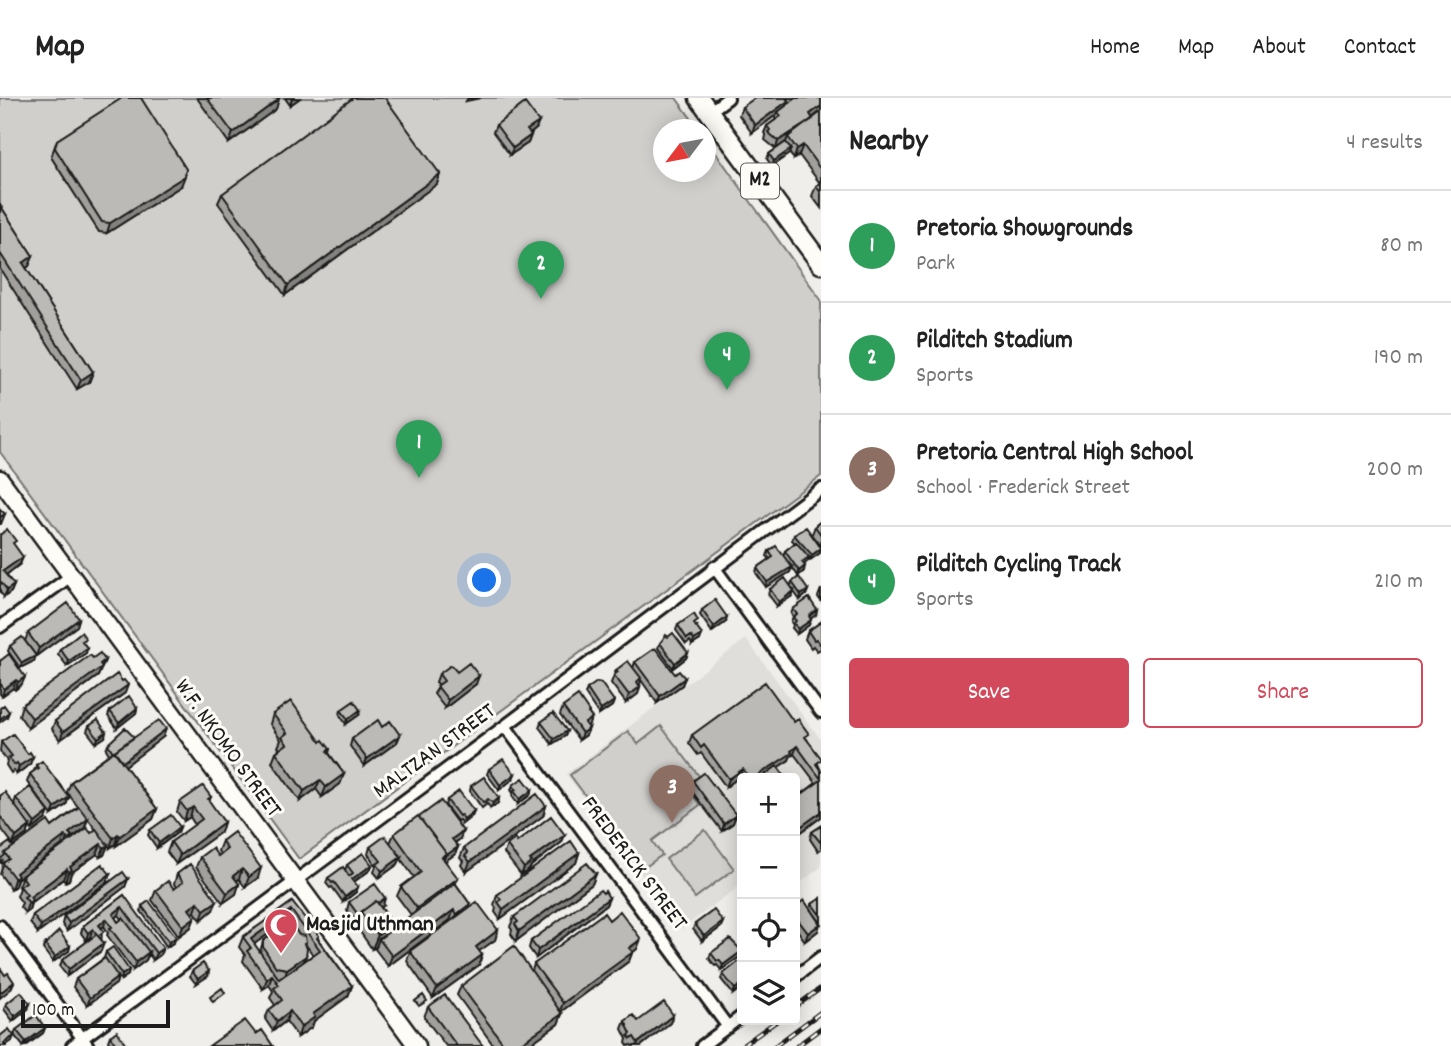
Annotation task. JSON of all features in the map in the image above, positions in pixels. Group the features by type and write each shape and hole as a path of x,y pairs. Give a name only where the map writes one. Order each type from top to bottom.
{"main road":[{"name":"M2","path":"704,105 821,264"},
{"name":"W.F. NKOMO STREET","path":"0,479 417,1046"}],"street":[{"path":"704,105 728,98"},
{"name":"MALTZAN STREET","path":"72,1046 85,1042 821,489"},
{"path":"714,567 821,712"},
{"path":"0,627 71,576"},
{"name":"FREDERICK STREET","path":"505,726 728,1027"},
{"path":"0,926 85,1042"},
{"path":"800,973 821,957"},
{"path":"702,1046 737,1020"}],"shaded area":[{"path":"0,98 676,98 692,119 653,119 653,182 716,182 716,153 821,300 821,476 299,859 0,452"},
{"path":"746,639 821,740 821,867 800,883 800,773 737,773 737,888 682,929 566,774"},
{"path":"661,726 699,776 686,786 700,805 652,841 662,855 641,870 570,775 628,731 638,744"},
{"path":"705,830 734,869 695,898 666,859"}],"building":[{"path":"122,98 141,98 186,169 185,176 110,223 102,222 55,148 57,140"},
{"path":"207,98 279,98 279,99 233,133"},
{"path":"353,98 385,98 440,174 288,285 222,194"},
{"path":"755,98 786,98 788,101 755,125 742,107"},
{"path":"794,98 821,98 821,106 810,114 813,119 778,141 768,132 770,130 767,126 781,116 778,112"},
{"path":"525,103 539,122 527,130 531,135 513,148 496,125"},
{"path":"821,112 821,170 803,145 797,149 788,137"},
{"path":"786,142 791,149 774,161 769,154"},
{"path":"0,205 33,256 23,263 93,372 81,380 0,253"},
{"path":"821,521 821,535 815,526"},
{"path":"806,527 821,548 812,555 794,535"},
{"path":"7,529 23,557 3,571 14,585 7,590 0,581 0,535"},
{"path":"796,542 809,557 802,562 805,566 799,571 785,551"},
{"path":"776,546 792,567 767,582 757,568 773,557 769,551"},
{"path":"799,577 808,590 801,595 792,582"},
{"path":"785,578 794,591 779,602 770,589"},
{"path":"809,598 817,610 809,616 811,620 798,629 793,617 797,614 793,609"},
{"path":"715,600 727,617 714,627 702,610"},
{"path":"68,603 79,619 39,648 28,633"},
{"path":"694,614 698,621 694,624 702,635 694,640 691,636 687,639 678,625"},
{"path":"821,622 821,643 820,644 808,631"},
{"path":"81,632 86,639 82,641 87,648 69,661 60,649"},
{"path":"673,633 688,653 675,663 660,643 666,635 668,637"},
{"path":"22,637 36,656 22,663 10,646"},
{"path":"655,648 675,674 679,671 685,678 660,696 635,662"},
{"path":"100,653 105,660 100,664 102,667 32,718 22,705 90,655 93,658"},
{"path":"9,654 25,677 4,689 0,683 0,661"},
{"path":"628,661 641,678 637,682 640,687 629,695 614,675 618,672 616,670"},
{"path":"469,663 479,676 448,700 437,686 444,681 439,674 451,665 457,672"},
{"path":"117,674 128,685 63,732 55,721"},
{"path":"597,682 601,683 614,701 601,710 587,689"},
{"path":"765,682 794,722 798,719 809,734 805,737 821,758 816,764 821,771 821,779 797,746 792,753 762,773 746,773 743,769 729,779 704,745 701,748 692,735"},
{"path":"129,696 137,708 119,723 110,711"},
{"path":"578,696 592,718 585,723 589,728 582,733 563,707"},
{"path":"291,701 321,742 323,740 330,749 327,751 344,774 326,787 320,780 304,791 276,752 287,744 282,737 287,733 273,714"},
{"path":"354,701 360,710 348,719 341,710"},
{"path":"4,705 9,712 0,719 0,708"},
{"path":"553,713 567,731 554,739 541,722"},
{"path":"98,720 106,732 98,738 89,726"},
{"path":"159,720 166,729 123,762 115,751"},
{"path":"378,720 382,727 390,721 400,735 367,759 352,739"},
{"path":"125,728 134,737 113,752 108,744"},
{"path":"13,734 33,757 19,766 17,763 14,765 9,758 12,756 1,742"},
{"path":"114,751 157,809 120,836 118,834 113,838 71,782"},
{"path":"503,759 515,774 500,785 489,769"},
{"path":"42,761 69,797 55,808 30,774"},
{"path":"777,766 782,773 768,773"},
{"path":"704,773 736,815 724,824 693,781"},
{"path":"484,777 499,798 493,803 488,799 484,803 471,786"},
{"path":"523,778 532,790 520,799 513,785"},
{"path":"821,780 821,812 800,827 800,795"},
{"path":"203,786 211,797 208,799 224,822 180,855 171,842 202,819 193,807 187,811 180,802"},
{"path":"30,787 49,812 35,823 16,798"},
{"path":"459,791 474,811 464,819 447,800"},
{"path":"5,792 30,826 16,837 0,816 0,796"},
{"path":"537,794 546,806 470,862 465,856 468,853 464,848"},
{"path":"441,801 463,831 452,839 458,847 445,856 446,853 419,817"},
{"path":"79,807 88,819 69,833 72,836 68,839 65,836 16,873 18,876 15,879 3,863 9,859 5,853 48,821 52,827"},
{"path":"171,815 180,827 159,843 150,830"},
{"path":"418,816 446,853 442,857 458,878 417,908 401,887 421,872 394,834"},
{"path":"551,816 565,835 530,860 532,862 524,868 507,845 515,839 517,842"},
{"path":"821,826 821,843 812,832"},
{"path":"87,828 91,833 96,829 108,845 104,848 101,844 70,867 72,870 69,872 67,869 30,897 32,900 29,903 20,886 26,882 22,876"},
{"path":"234,832 261,868 249,877 242,869 233,876 239,884 227,893 200,857 212,848 218,856 227,849 222,841"},
{"path":"385,836 401,857 382,871 377,864 381,861 370,847"},
{"path":"571,841 579,853 503,909 497,895"},
{"path":"10,842 13,847 0,859 0,849"},
{"path":"363,853 372,865 352,879 358,887 345,897 328,878 343,867 349,876 353,873 347,865"},
{"path":"587,863 596,874 519,931 514,917"},
{"path":"102,864 110,874 41,926 33,915"},
{"path":"190,864 217,901 204,910 198,902 189,909 195,917 183,926 156,890 168,881 174,889 183,882 177,874"},
{"path":"123,872 128,879 69,923 64,916"},
{"path":"455,883 470,904 457,914 454,910 392,956 379,939"},
{"path":"375,884 385,898 378,903 376,901 359,916 349,902"},
{"path":"600,890 603,893 605,891 609,898 538,950 531,941"},
{"path":"124,895 163,948 156,953 122,907 113,914 118,922 123,918 149,952 136,962 106,919 99,925 104,931 98,936 104,943 69,969 62,960 97,934 93,929 88,933 83,926"},
{"path":"821,898 821,916 812,904"},
{"path":"804,900 820,924 808,933 800,923 800,903"},
{"path":"149,901 176,937 169,942 142,906"},
{"path":"376,901 393,924 378,935 361,912"},
{"path":"292,902 319,936 317,938 352,986 313,1014 315,1017 301,1027 290,1011 277,1021 269,1010 282,1000 274,988 279,985 272,975 267,979 247,951 251,948 243,937","holes":["291,910 320,950 279,979 251,939"]},
{"path":"477,902 498,930 476,947 482,955 437,988 410,951"},
{"path":"714,910 723,922 704,936 695,924"},
{"path":"620,911 641,939 629,948 633,952 563,1003 534,964 604,913 609,920"},
{"name":"Masjid Uthman","path":"285,922 292,924 299,935 305,936 304,944 307,948 306,956 287,969 276,967 263,947 263,941"},
{"path":"59,931 70,946 55,957 45,944"},
{"path":"730,939 737,946 737,955 723,965 711,953"},
{"path":"514,946 562,1014 517,1046 505,1046 461,986"},
{"path":"113,947 129,970 122,975 106,952"},
{"path":"105,958 118,977 90,998 76,979"},
{"path":"203,963 209,971 198,979 192,971"},
{"path":"737,963 737,988 735,989 723,974"},
{"path":"0,970 5,975 8,973 14,982 0,993"},
{"path":"222,988 225,993 213,1002 210,997"},
{"path":"21,992 30,1004 15,1016 6,1004"},
{"path":"423,995 427,1001 419,1006 415,1001"},
{"path":"445,995 483,1046 457,1046 428,1007"},
{"path":"664,1002 673,1015 638,1043 634,1037 631,1039 625,1021 633,1015 638,1021"},
{"path":"36,1015 45,1028 26,1042 16,1030"},
{"path":"245,1020 256,1034 262,1030 273,1046 209,1046"},
{"path":"9,1029 14,1036 4,1043 6,1046 0,1046 0,1036"},
{"path":"117,1031 127,1046 117,1046 110,1036"}],"railway":[{"path":"800,1003 821,988"},
{"path":"775,1046 821,1012"},
{"path":"742,1046 771,1025"},
{"path":"797,1046 821,1028"}],"place":[{"name":"Pilditch Stadium","path":"541,299"},
{"name":"Pilditch Cycling Track","path":"727,390"},
{"name":"Pretoria Showgrounds","path":"419,478"},
{"name":"Pretoria Central High School","path":"672,823"},
{"name":"Masjid Uthman","path":"281,955"}]}
